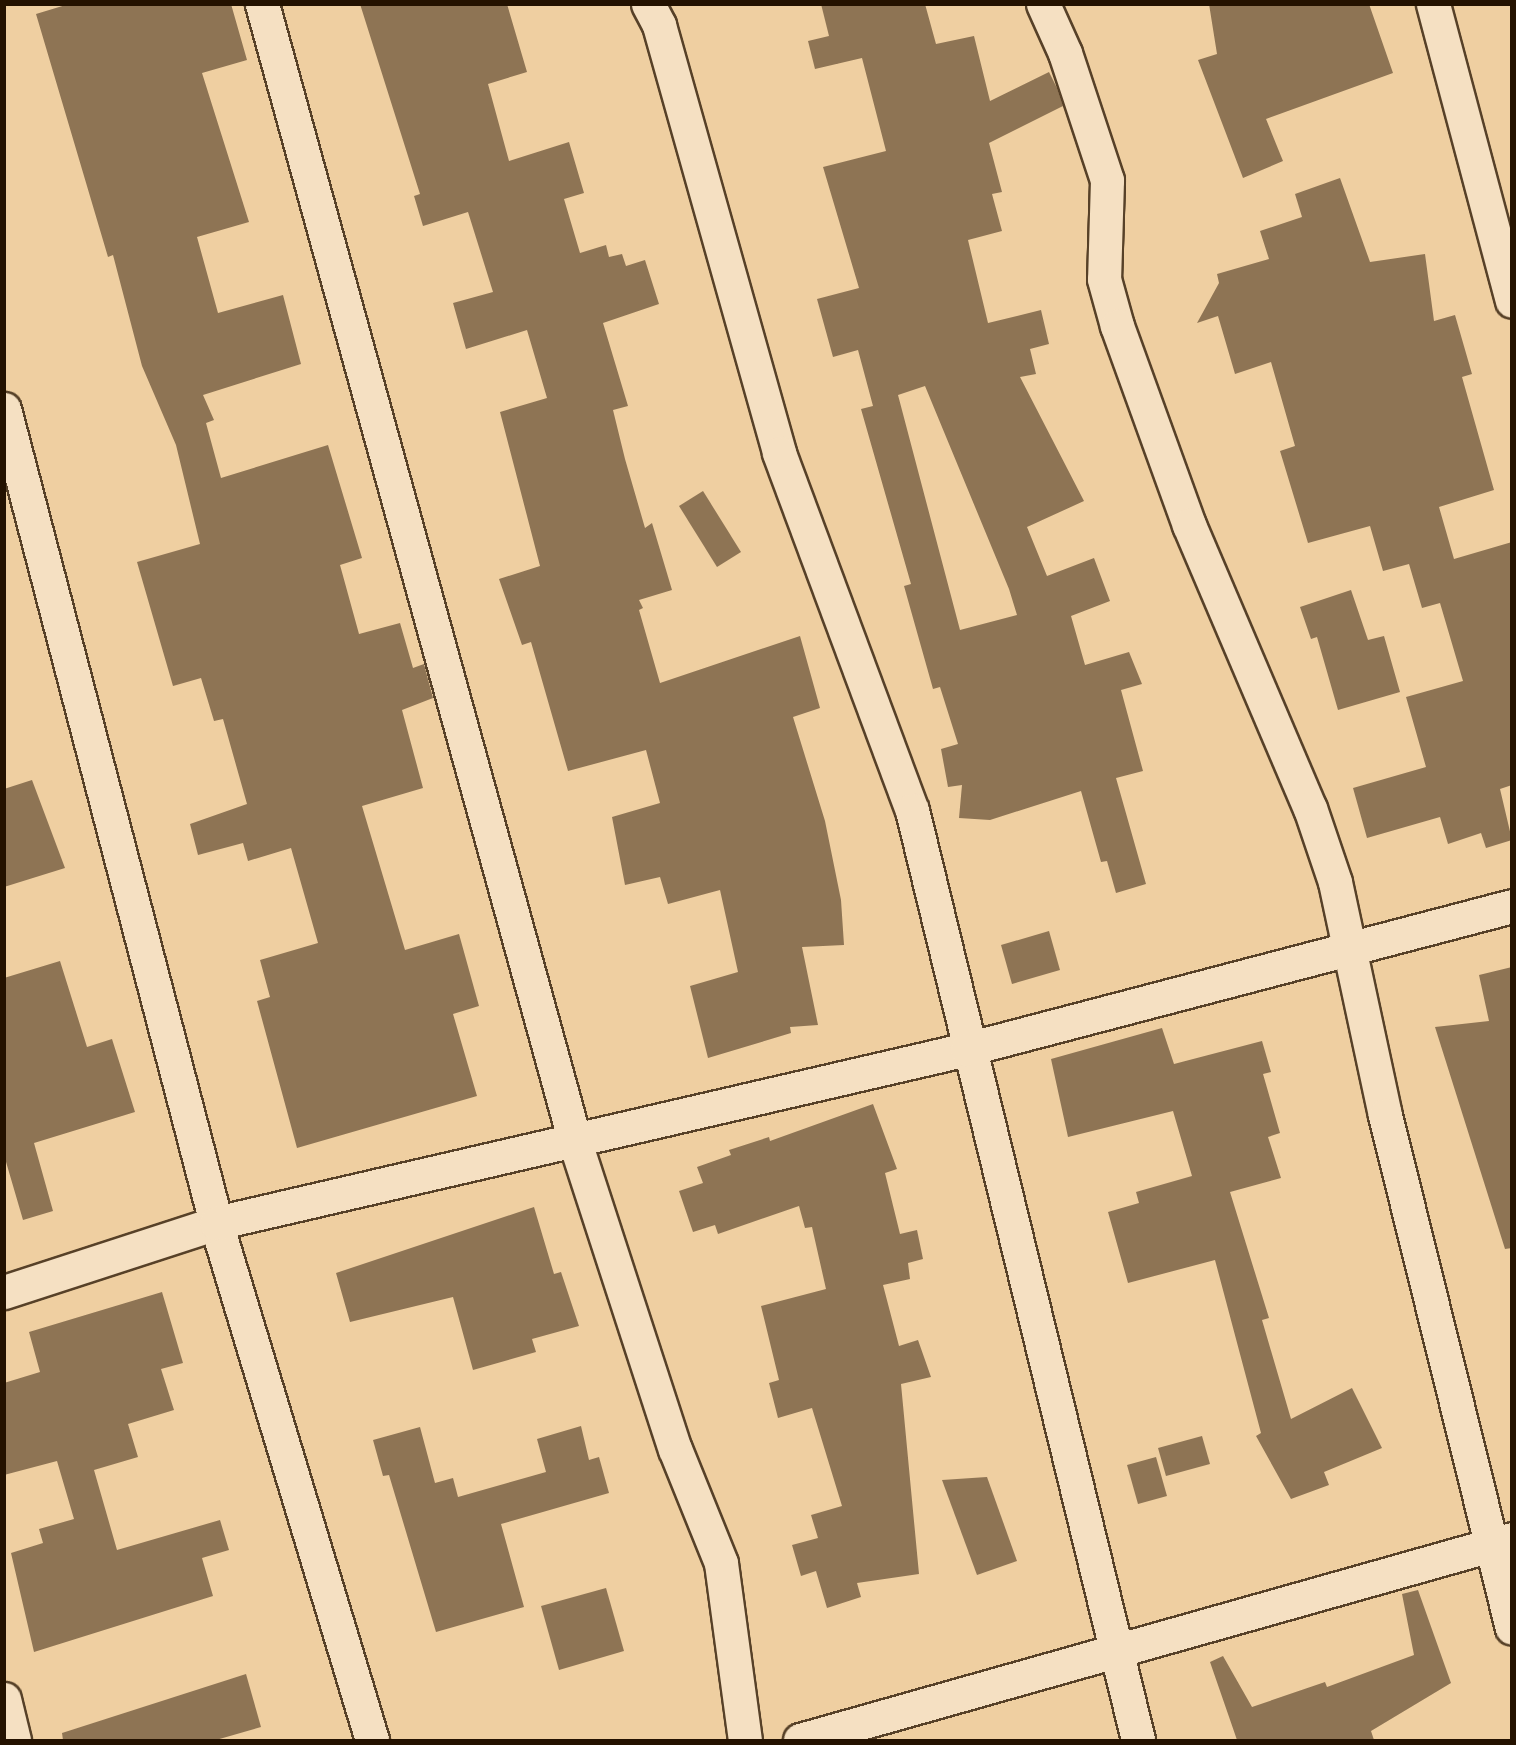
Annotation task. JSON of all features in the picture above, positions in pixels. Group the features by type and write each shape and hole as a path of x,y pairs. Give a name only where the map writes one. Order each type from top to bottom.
{"street":[{"path":"262,4 575,1142 675,1449 721,1563 745,1740"},
{"path":"648,4 779,453 912,810 967,1049 1138,1740"},
{"path":"1043,4 1065,53 1107,180 1104,279 1117,326 1189,525 1310,808 1351,952 1500,1542 1512,1628"},
{"path":"1433,4 1512,301"},
{"path":"4,410 216,1223 372,1740"},
{"path":"4,1292 216,1223 575,1142 967,1049 1351,952 1512,906"},
{"path":"800,1740 1500,1542"},
{"path":"4,1699 14,1740"}],"building":[{"path":"69,4 231,4 247,60 202,73 249,222 197,237 218,313 283,295 301,364 203,395 214,420 206,423 221,478 328,445 362,558 340,565 359,634 400,623 413,668 424,664 433,698 402,710 423,788 362,806 405,950 459,934 479,1006 453,1014 477,1096 297,1148 257,1001 270,997 260,960 318,943 291,848 248,861 243,843 198,855 190,824 247,804 223,719 214,721 201,678 173,686 137,562 200,544 176,445 142,366 113,255 108,257 36,14"},
{"path":"360,4 507,4 527,72 488,84 509,161 569,142 584,193 564,199 580,253 606,245 609,257 622,254 626,266 645,260 659,304 603,323 628,406 613,410 625,459 645,528 652,523 672,590 639,600 643,608 639,610 660,683 800,636 820,708 793,717 825,821 841,900 844,945 802,947 818,1025 790,1027 791,1033 708,1058 690,986 738,972 720,890 668,904 660,877 625,885 612,817 660,803 646,750 568,771 531,642 522,645 499,579 540,566 500,412 547,398 527,330 466,349 453,303 493,292 468,212 423,226 414,196 420,194"},
{"path":"821,4 925,4 936,44 974,36 990,101 1049,72 1057,88 1063,106 989,143 1002,192 992,194 1002,231 968,240 988,323 1041,310 1049,344 1030,349 1036,374 1020,377 1084,501 1027,527 1047,576 1094,558 1110,601 1071,616 1085,665 1129,652 1142,684 1121,690 1143,771 1116,778 1146,884 1116,893 1107,861 1101,862 1081,791 990,820 959,818 962,785 948,787 941,749 958,744 940,687 933,689 904,586 911,584 861,409 873,406 858,350 833,357 817,299 859,288 823,167 886,151 862,58 815,69 808,41 829,36","holes":["925,386 1009,589 1017,615 960,630 898,395"]},
{"path":"1209,4 1369,4 1393,73 1266,119 1283,161 1243,178 1198,60 1217,54"},
{"path":"1340,178 1370,262 1425,254 1434,321 1455,315 1472,374 1462,377 1494,490 1439,507 1454,559 1512,542 1512,785 1500,789 1512,840 1486,848 1481,833 1448,844 1440,817 1367,838 1353,788 1426,767 1406,697 1463,681 1440,603 1422,608 1409,564 1383,571 1370,526 1308,543 1280,451 1295,446 1271,362 1235,374 1218,316 1197,323 1219,283 1217,274 1269,259 1260,231 1302,217 1295,194"},
{"path":"703,491 741,552 717,567 679,506"},
{"path":"1351,590 1368,640 1384,636 1400,692 1338,710 1317,637 1311,639 1300,607"},
{"path":"32,780 65,868 4,887 4,789"},
{"path":"1049,931 1060,970 1012,984 1001,945"},
{"path":"60,961 87,1047 112,1039 135,1112 34,1143 53,1211 23,1220 4,1155 4,978"},
{"path":"1512,967 1512,1248 1505,1249 1435,1027 1489,1021 1479,975"},
{"path":"1162,1028 1174,1064 1262,1041 1271,1072 1263,1074 1280,1133 1268,1137 1281,1178 1230,1192 1269,1318 1262,1320 1291,1419 1352,1388 1382,1448 1324,1472 1329,1485 1291,1499 1256,1436 1261,1433 1215,1260 1128,1283 1108,1212 1139,1203 1136,1192 1192,1176 1173,1111 1068,1137 1051,1059"},
{"path":"873,1104 897,1169 885,1173 900,1234 917,1230 923,1259 908,1263 910,1279 883,1285 899,1346 918,1340 931,1377 901,1384 919,1574 857,1583 861,1597 827,1608 816,1571 801,1576 792,1545 818,1538 811,1515 842,1506 812,1408 778,1418 769,1383 779,1380 761,1306 826,1289 812,1227 805,1228 799,1206 718,1234 715,1225 693,1232 679,1191 703,1183 697,1167 731,1155 729,1150 769,1137 770,1141"},
{"path":"534,1207 554,1274 561,1272 579,1326 532,1339 536,1352 473,1370 453,1297 350,1322 336,1273"},
{"path":"162,1292 183,1363 161,1369 174,1410 128,1424 138,1457 94,1470 117,1550 220,1520 229,1550 202,1558 213,1596 34,1652 11,1553 43,1543 39,1529 74,1519 57,1461 4,1475 4,1383 40,1372 29,1332"},
{"path":"581,1426 589,1460 599,1457 609,1493 501,1524 524,1607 436,1632 389,1475 383,1476 373,1440 420,1427 435,1483 453,1478 458,1497 546,1472 537,1439"},
{"path":"1202,1436 1210,1464 1166,1476 1158,1448"},
{"path":"1156,1457 1167,1496 1138,1504 1127,1465"},
{"path":"987,1477 1017,1561 977,1575 942,1480"},
{"path":"606,1588 624,1651 559,1670 541,1606"},
{"path":"1418,1590 1451,1683 1371,1731 1374,1740 1237,1740 1210,1662 1223,1656 1252,1707 1325,1682 1327,1687 1414,1655 1402,1594"},
{"path":"246,1674 261,1727 216,1740 63,1740 62,1733"}]}
